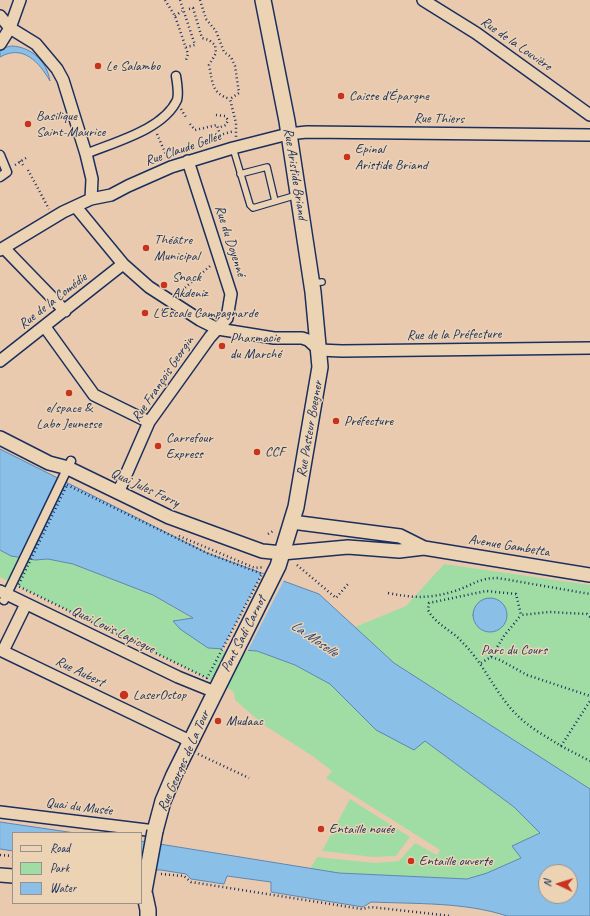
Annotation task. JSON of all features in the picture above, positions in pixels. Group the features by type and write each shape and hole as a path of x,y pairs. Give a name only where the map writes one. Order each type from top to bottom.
{"main road":[{"name":"Rue Aristide Briand","path":"263,0 274,49 298,195 317,283 319,350"},
{"name":"Rue Pasteur Boegner","path":"282,553 296,507 320,367 319,350"},
{"name":"Pont Sadi Carnot","path":"215,692 268,574 282,553"},
{"name":"Rue Georges de La Tour","path":"143,891 155,831 163,801 188,745 215,692"},
{"path":"143,891 151,914"}],"street":[{"path":"0,44 10,28 20,0"},
{"name":"Rue de la Louvière","path":"423,0 476,33 590,115"},
{"path":"0,16 10,28 36,44 57,69 63,80 86,154 92,179 91,199"},
{"path":"86,154 153,126 169,112 177,99 176,76"},
{"name":"Rue Thiers","path":"288,134 315,132 590,136"},
{"name":"Rue Claude Gellée","path":"2,249 36,227 91,199 111,195 171,167 235,144 288,134"},
{"path":"0,155 7,172 0,177"},
{"name":"Rue du Doyenné","path":"188,161 231,294 226,318 218,329"},
{"path":"76,207 123,264 149,288 170,301 218,329 274,338 302,338 308,340 319,350"},
{"path":"2,249 65,311"},
{"name":"Rue de la Comédie","path":"1,359 65,311 123,264"},
{"path":"44,327 94,395 150,422"},
{"name":"Rue François Georgin","path":"118,493 150,422 210,337 218,329"},
{"name":"Rue de la Préfecture","path":"319,350 342,352 590,348"},
{"name":"Quai Jules Ferry","path":"0,438 49,464 70,464 118,493 168,517 238,544 262,551 282,553"},
{"path":"4,595 16,583 70,464"},
{"name":"Avenue Gambetta","path":"292,522 400,536 424,548"},
{"name":"Avenue Gambetta","path":"282,553 348,547 399,551 424,548 590,575"},
{"name":"Quai Louis Lapicque","path":"4,595 26,604 178,677 215,692"},
{"path":"2,650 26,604"},
{"name":"Rue Aubert","path":"2,650 188,745"},
{"name":"Quai du Musée","path":"0,812 155,831"},
{"path":"0,875 12,876"}],"lane":[{"path":"235,144 240,174 250,205 253,208 298,195"},
{"path":"240,174 267,167 275,201"}],"path":[{"path":"164,0 175,16 188,54 186,60"},
{"path":"180,0 195,45 186,47"},
{"path":"200,0 206,19 216,32 224,52 232,57 235,66 239,89 238,93 230,99"},
{"path":"188,9 193,8 202,38 209,40 215,45 216,53 209,65 215,91 219,96 230,99"},
{"path":"175,16 182,12"},
{"path":"230,99 236,123 234,131 235,144"},
{"path":"216,115 225,116 228,120 226,125 218,128"},
{"path":"190,124 195,130 217,125 220,135 234,131"},
{"path":"153,126 171,167"},
{"path":"22,165 20,161 26,158"},
{"path":"28,170 47,206"},
{"path":"170,301 219,258"},
{"path":"67,485 207,553 262,574 207,678 16,583 67,485"},
{"path":"255,568 268,574"},
{"path":"388,593 418,598 427,597 443,594 484,578 491,578 590,594"},
{"path":"429,603 486,591 516,594 521,615"},
{"path":"427,597 429,603 428,610 432,618 463,642 481,663 496,688 518,716 561,746 590,761"},
{"path":"481,663 491,657 504,636 521,615 549,612 587,614 590,617"},
{"path":"491,657 527,675 590,696"},
{"path":"561,746 590,701"},
{"path":"188,745 248,778"},
{"path":"0,855 12,856"},
{"path":"162,874 184,876 190,882 362,909 371,907 429,912 451,916"}],"green space":[{"path":"0,550 11,556 35,560 48,559 73,564 153,595 193,619 174,621 208,648 257,651 295,665 330,684 376,730 425,741 514,807 541,833 513,846 521,858 487,873 467,879 339,873 310,869 317,857 375,863 399,861 415,843 437,855 440,850 326,778 332,771 314,757 264,725 235,700 234,692 0,577"},
{"name":"Parc du Cours","path":"444,564 590,585 590,789 394,663 355,627 406,606"},
{"path":"350,799 410,837 396,856 373,857 322,851"}],"water":[{"path":"12,46 26,49 37,57 46,68 50,81 41,67 30,57 16,53 0,57 0,49"},
{"name":"La Moselle","path":"0,449 207,553 319,594 394,663 590,789 590,916 507,916 474,908 423,904 371,902 363,907 271,892 271,882 227,876 224,884 191,879 186,874 161,870 142,870 142,841 339,873 467,879 487,873 521,858 512,846 540,833 514,807 425,741 414,750 376,730 330,684 295,665 257,651 208,648 180,629 173,621 193,618 153,595 73,564 48,559 35,560 11,556 0,550"},
{"path":"490,598 502,603 507,615 502,627 490,632 478,627 473,615 478,603"},
{"path":"0,822 68,832 12,832 12,851 0,849"}],"pier":[{"path":"262,574 284,580 247,652 221,651"}],"place":[{"name":"Le Salambo","path":"98,66"},
{"name":"Caisse d'Épargne","path":"341,96"},
{"name":"Basilique Saint-Maurice","path":"28,124"},
{"name":"Epinal Aristide Briand","path":"347,157"},
{"name":"Théâtre Municipal","path":"146,248"},
{"name":"Snack Akdeniz","path":"164,285"},
{"name":"L'Escale Campagnarde","path":"145,313"},
{"name":"Pharmacie du Marché","path":"222,346"},
{"name":"e/space & Labo Jeunesse","path":"69,393"},
{"name":"Préfecture","path":"336,421"},
{"name":"Carrefour Express","path":"158,446"},
{"name":"CCF","path":"257,452"},
{"name":"LaserOstop","path":"124,695"},
{"name":"Mudaac","path":"218,721"},
{"name":"Entaille nouée","path":"321,829"},
{"name":"Entaille ouverte","path":"411,861"}]}
